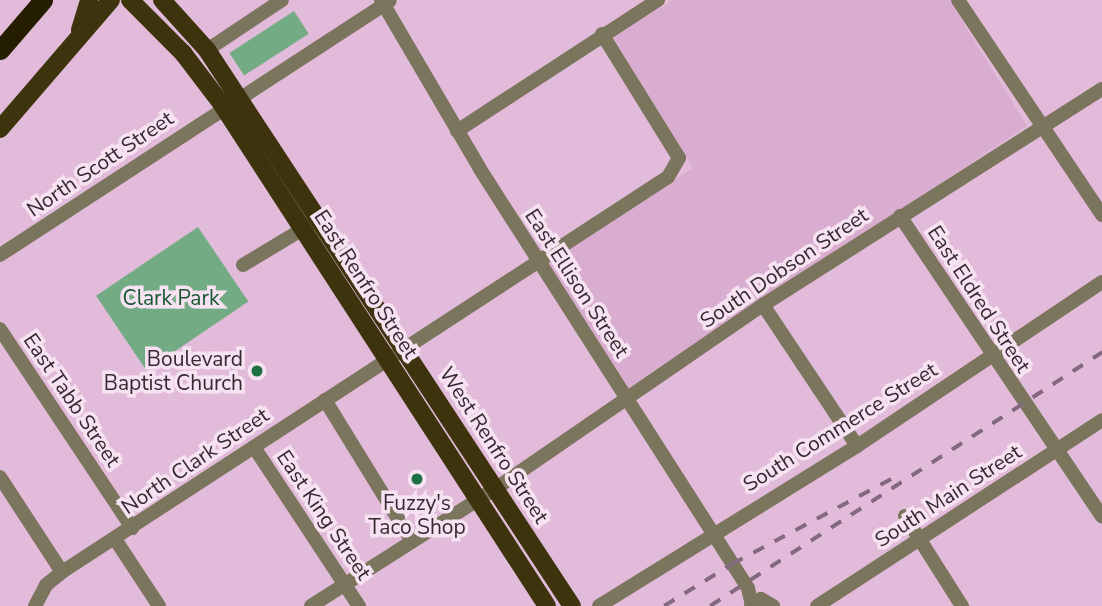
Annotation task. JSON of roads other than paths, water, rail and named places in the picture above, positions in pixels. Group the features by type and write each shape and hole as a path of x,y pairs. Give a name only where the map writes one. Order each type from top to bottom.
{"highway":[{"path":"0,50 43,0"}],"main road":[{"path":"77,40 89,0"},
{"path":"0,130 111,0"},
{"name":"East Renfro Street","path":"130,0 233,105 302,229 547,606"},
{"name":"West Renfro Street","path":"162,0 207,50 233,105 319,218 572,606"}],"street":[{"path":"207,50 282,0"},
{"path":"457,131 658,0"},
{"path":"958,0 1040,128 1102,215"},
{"name":"North Scott Street","path":"0,255 162,146 233,105 385,2"},
{"name":"East Ellison Street","path":"385,2 457,131 537,260 760,604"},
{"name":"North Clark Street","path":"35,606 46,585 62,572 667,177 679,158 602,34"},
{"name":"South Dobson Street","path":"310,606 495,489 763,305 1102,89"},
{"name":"East Eldred Street","path":"900,216 990,355 1102,517"},
{"path":"243,265 319,218"},
{"name":"South Commerce Street","path":"600,606 712,532 857,446 1102,282"},
{"path":"763,305 857,446"},
{"name":"East Tabb Street","path":"0,329 5,348 132,528"},
{"path":"325,400 411,540"},
{"name":"South Main Street","path":"817,606 1102,420"},
{"name":"East King Street","path":"254,447 359,606"},
{"path":"0,477 62,572"},
{"path":"905,516 962,606"},
{"path":"115,539 159,606"}],"railway":[{"path":"710,606 1102,352"},
{"path":"664,606 732,564 893,478"}],"place":[{"name":"Boulevard Baptist Church","path":"257,371"},
{"name":"Fuzzy's Taco Shop","path":"417,479"}],"park label":[{"name":"Clark Park","path":"171,298"}]}
